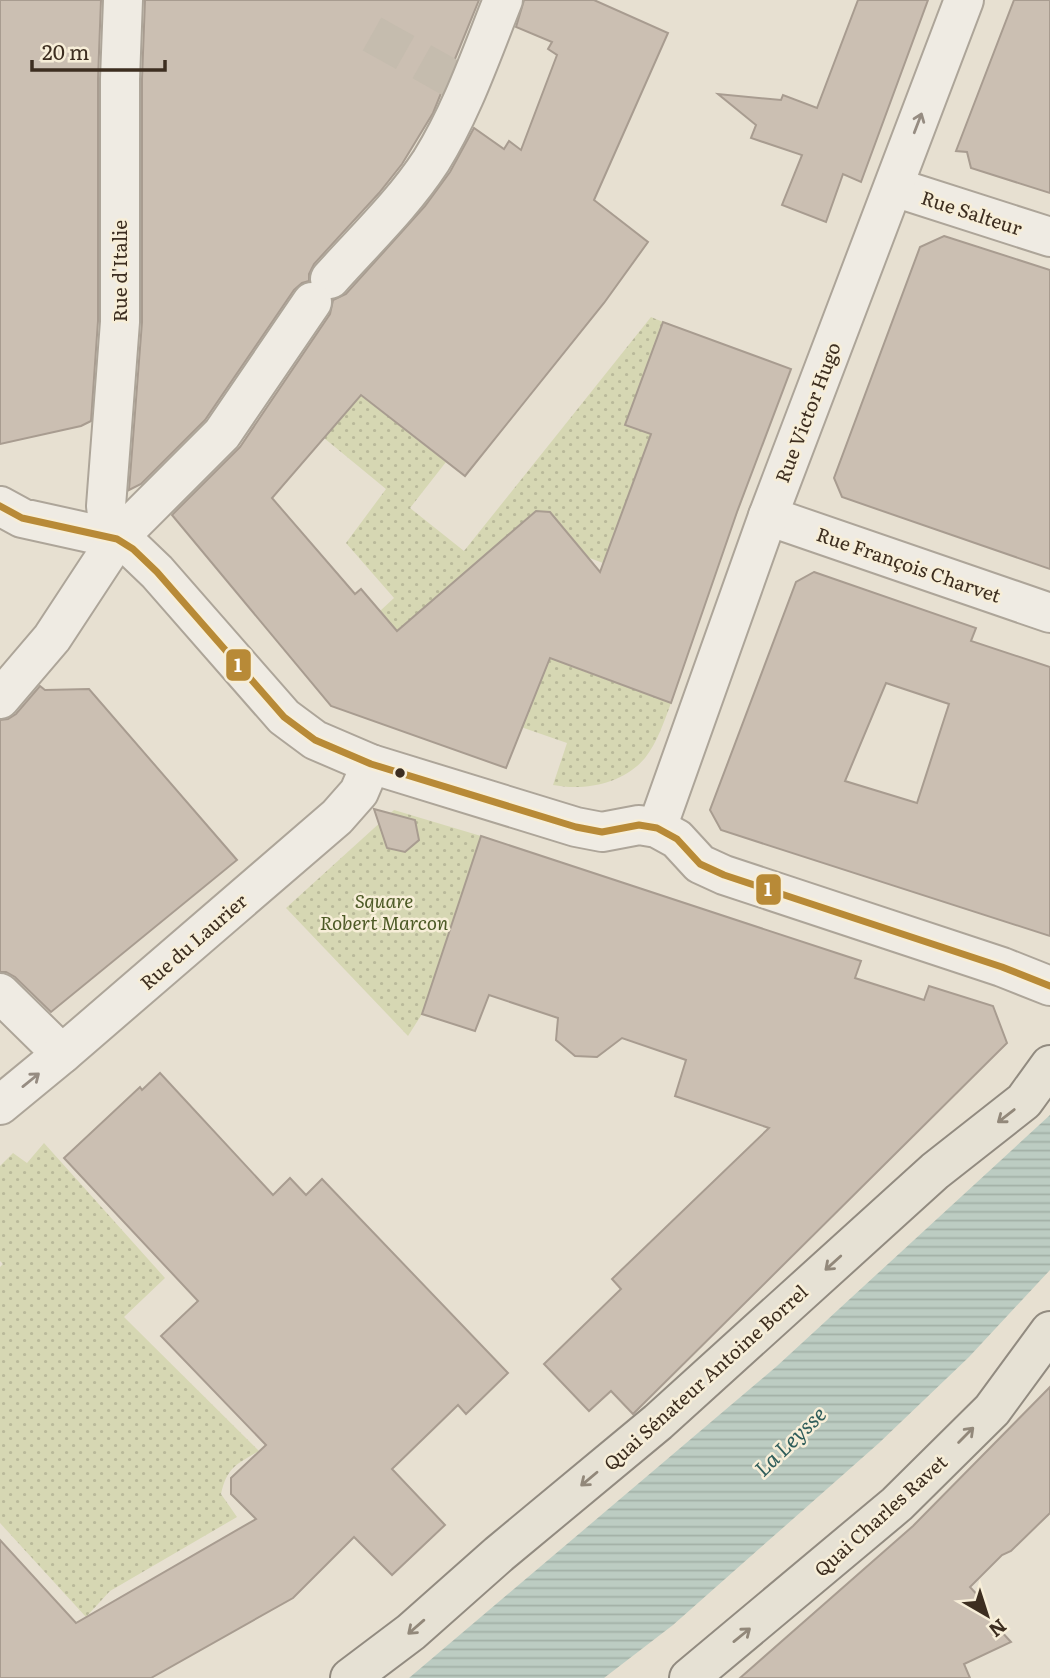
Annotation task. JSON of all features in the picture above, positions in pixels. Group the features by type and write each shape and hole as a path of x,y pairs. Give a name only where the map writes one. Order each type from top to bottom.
{"main road":[{"name":"Quai Sénateur Antoine Borrel","path":"350,1678 411,1632 499,1554 658,1423 934,1171 1024,1101 1050,1065"},
{"name":"Quai Charles Ravet","path":"689,1678 897,1504 992,1410 1050,1331"}],"street":[{"name":"Rue d'Italie","path":"117,539 110,525 106,506 120,322 120,79 123,0"},
{"path":"0,699 52,638 117,539 222,434 321,290 425,169 448,132 463,85 503,0"},
{"name":"Rue Victor Hugo","path":"657,828 768,516 964,0"},
{"name":"Rue Salteur","path":"894,187 1050,237"},
{"path":"0,506 22,518 117,539 145,559 269,701 296,728 315,740 370,764 576,827 602,832 639,825 657,828 677,839 700,864 724,875 1002,967 1050,986"},
{"name":"Rue François Charvet","path":"768,516 1050,613"},
{"name":"Rue du Laurier","path":"0,1105 337,817 359,792 370,764"},
{"path":"0,993 62,1054"}],"green space":[{"path":"651,317 663,322 625,424 669,441 666,450 749,481 733,525 631,489 603,563 587,557 550,512 536,511 397,631 380,611 394,598 346,543 386,489 324,438 329,432 335,375 446,462 410,508 464,551"},
{"path":"532,626 583,671 671,703 649,752 626,774 615,780 590,786 553,785 567,743 521,727"},
{"name":"Square Robert Marcon","path":"394,810 481,836 422,1014 408,1036 286,908"},
{"path":"44,1143 165,1278 124,1317 259,1451 234,1467 223,1485 221,1494 237,1517 110,1591 86,1617 0,1523 0,1267 3,1264 0,1261 0,1166 13,1153 27,1163"}],"water":[{"name":"La Leysse","path":"1050,1115 1050,1270 969,1357 879,1443 673,1625 604,1678 409,1678 777,1366"}],"building":[{"path":"0,0 101,0 98,79 98,321 91,421 81,426 0,444"},
{"path":"145,0 479,0 433,113 402,164 314,264 309,281 294,290 205,420 141,484 129,490 142,322 142,79"},
{"path":"524,0 594,0 668,33 594,200 648,242 604,303 465,476 361,395 272,498 355,594 361,589 397,631 536,511 550,512 600,572 651,434 625,425 663,322 791,369 737,512 671,703 550,658 506,768 331,706 172,515 240,447 330,314 333,300 346,294 425,206 450,172 474,128 504,149 509,141 521,150 557,55 548,49 552,42 516,27"},
{"path":"858,0 928,0 861,182 843,174 826,222 782,205 802,155 751,138 756,125 718,94 781,100 783,95 817,108"},
{"path":"1014,0 1050,0 1050,193 971,168 967,152 956,151"},
{"path":"944,236 1050,270 1050,569 842,497 834,478 920,247"},
{"path":"814,572 976,628 971,641 1050,667 1050,936 721,830 710,810 796,582","holes":["886,683 949,704 917,803 845,781"]},
{"path":"40,686 45,690 89,689 237,860 51,1012 15,977 0,972 0,720 16,714"},
{"path":"374,809 415,820 419,840 405,852 387,848"},
{"path":"481,836 861,961 855,978 924,1000 929,986 993,1006 1007,1043 633,1414 611,1391 589,1411 544,1364 621,1289 612,1279 769,1128 675,1096 686,1060 622,1038 597,1057 575,1056 556,1040 558,1018 489,995 475,1031 422,1014"},
{"path":"160,1073 273,1195 290,1178 306,1195 322,1179 508,1373 466,1414 458,1405 392,1469 445,1525 392,1575 354,1537 293,1598 151,1678 0,1678 0,1540 76,1623 256,1519 231,1494 231,1478 266,1445 161,1336 198,1301 64,1158 140,1087 142,1090"},
{"path":"1050,1387 1050,1513 970,1587 981,1599 976,1604 1011,1642 964,1664 970,1678 740,1678 913,1526"}],"tunnel":[{"path":"372,34 458,82"}],"transit line":[{"name":"1","path":"0,506 22,518 117,539 133,549 157,572 284,717 315,740 371,764 576,827 602,832 639,825 657,828 677,839 700,864 724,875 1002,967 1050,986"}]}
